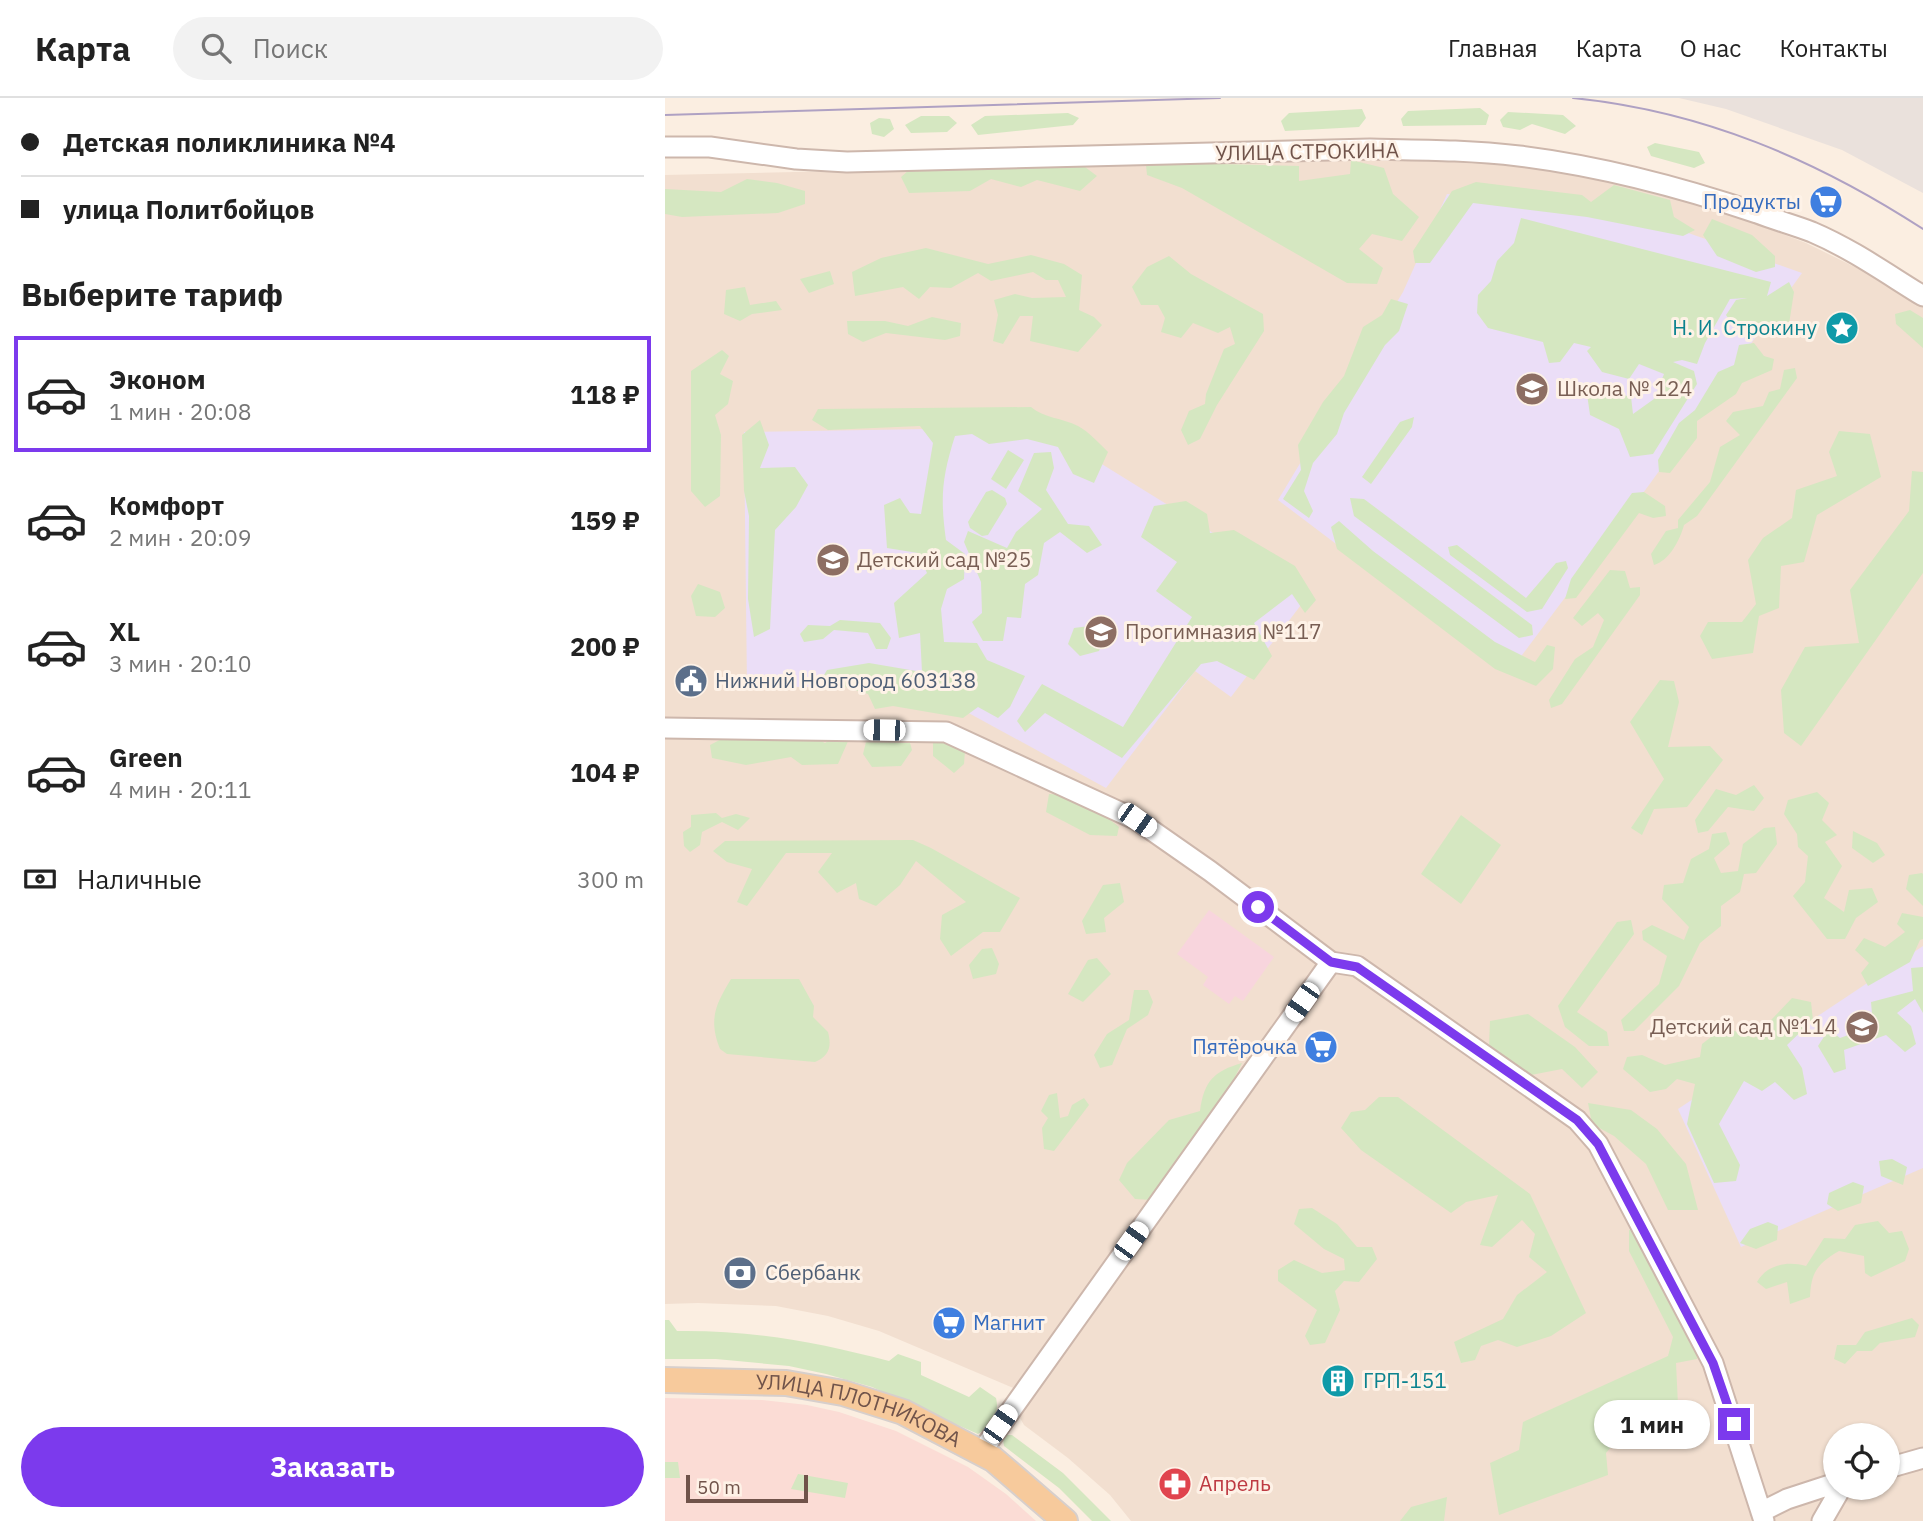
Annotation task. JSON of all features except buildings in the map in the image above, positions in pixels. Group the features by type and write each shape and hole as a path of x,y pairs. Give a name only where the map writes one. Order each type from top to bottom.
{"main road":[{"name":"УЛИЦА ПЛОТНИКОВА","path":"665,1380 786,1383 843,1392 903,1412 982,1451 1009,1471 1065,1521"}],"street":[{"name":"УЛИЦА СТРОКИНА","path":"665,147 710,147 796,159 847,162 1370,149 1446,150 1519,156 1603,170 1664,185 1713,198 1812,232 1849,250 1923,296"},
{"path":"665,728 946,732 1137,820 1331,962 1357,967 1577,1120 1598,1144 1713,1363 1762,1516 1787,1499 1823,1487"},
{"path":"982,1451 1331,962"},
{"path":"1900,1465 1923,1458"},
{"path":"1822,1521 1834,1500"}],"shaded area":[{"path":"1679,98 1923,98 1923,193 1842,150 1726,109"},
{"path":"1369,159 1443,159 1518,165 1600,179 1710,206 1806,243 1865,272 1923,307 1923,1521 1131,1521 1110,1495 1068,1458 1024,1425 1020,1410 1030,1395 879,1331 828,1316 776,1306 665,1304 665,175"},
{"name":"Школа № 124","path":"1447,194 1522,200 1677,229 1802,273 1508,674 1278,500 1403,292"},
{"name":"Прогимназия №117","path":"1042,427 1310,593 1231,697 1195,671 1106,788 921,687 747,687 744,432"},
{"path":"1209,910 1274,957 1243,1001 1235,996 1229,1004 1203,985 1208,977 1177,954"},
{"name":"Детский сад №114","path":"1923,946 1923,1168 1741,1247 1678,1109"},
{"path":"665,1398 762,1400 839,1412 896,1431 968,1467 1006,1494 1036,1521 665,1521"}],"green space":[{"path":"1480,108 1489,115 1486,125 1403,126 1401,119 1408,111"},
{"path":"1362,109 1366,118 1359,127 1285,131 1281,121 1289,113"},
{"path":"1508,112 1563,115 1576,126 1565,134 1532,124 1520,130 1503,127 1500,120"},
{"path":"1068,113 1079,118 1073,125 978,135 971,125 985,116"},
{"path":"921,116 949,116 957,123 947,132 911,133 905,125"},
{"path":"879,118 890,119 894,129 884,137 872,134 870,123"},
{"path":"1655,143 1699,152 1705,163 1694,168 1651,156 1647,147"},
{"path":"1351,160 1384,168 1393,194 1419,217 1402,241 1372,234 1359,249 1383,268 1377,284 1347,283 1182,188 1147,175 1146,165 1174,163 1299,166 1299,181 1350,174"},
{"path":"1077,161 1097,176 1080,191 1037,180 1021,187 991,179 970,191 909,193 901,177 915,165"},
{"path":"747,179 777,183 805,191 805,204 778,213 682,217 665,214 665,189 721,192"},
{"path":"1476,182 1582,195 1591,202 1614,185 1670,200 1674,217 1695,230 1683,236 1587,217 1473,203 1430,263 1415,263 1413,251 1452,191"},
{"path":"1521,218 1771,282 1767,296 1789,282 1794,292 1789,324 1775,334 1759,323 1734,327 1726,315 1736,300 1747,298 1730,299 1705,343 1697,364 1682,360 1673,362 1694,371 1697,384 1653,454 1630,457 1619,429 1590,415 1587,394 1599,388 1631,397 1633,414 1654,399 1664,374 1639,364 1629,379 1602,372 1587,351 1591,347 1574,343 1560,362 1549,363 1543,342 1488,328 1477,313 1478,295 1491,281 1497,261 1514,243"},
{"path":"1712,219 1752,235 1775,256 1775,267 1756,272 1717,256 1703,235"},
{"path":"926,248 988,264 1031,255 1064,264 1082,275 1079,310 1094,317 1102,325 1078,352 1030,341 1033,316 1020,316 1003,344 993,341 998,315 994,300 1015,294 1032,298 1066,297 1058,280 1046,280 1033,272 991,281 978,273 951,288 930,287 919,299 903,287 855,296 852,272 881,258"},
{"path":"1169,256 1191,274 1263,314 1264,331 1217,405 1200,439 1188,445 1181,430 1189,411 1205,404 1206,394 1224,349 1235,344 1230,327 1218,333 1193,323 1181,338 1161,332 1165,318 1158,305 1141,305 1132,287 1147,267"},
{"path":"830,271 834,284 809,293 800,279"},
{"path":"745,287 750,305 776,301 782,310 752,314 740,321 724,314 726,290"},
{"path":"1391,299 1408,304 1399,331 1385,345 1344,413 1337,434 1313,463 1304,491 1313,511 1309,518 1283,499 1301,470 1298,445 1323,402 1344,376 1363,327 1382,315"},
{"path":"1910,310 1923,318 1923,348 1896,324 1895,314"},
{"path":"932,317 961,323 960,336 945,340 886,333 863,342 848,334 847,321 885,321 908,326"},
{"path":"1754,343 1764,356 1774,359 1772,370 1742,383 1736,394 1697,421 1697,438 1670,473 1659,472 1658,460 1679,423 1695,410 1718,372 1734,365 1739,345"},
{"path":"722,350 729,356 720,374 733,381 728,404 715,415 721,435 720,496 705,507 691,491 691,371"},
{"path":"1795,368 1797,378 1697,516 1684,525 1669,555 1654,565 1651,554 1666,531 1678,528 1678,520 1710,482 1720,447 1740,435 1726,421 1733,412 1763,406 1769,392 1780,389 1784,370"},
{"path":"1031,407 1078,426 1108,452 1094,483 1073,474 1058,447 1027,439 989,444 972,434 955,436 943,487 946,540 965,554 964,579 947,589 941,609 944,642 977,643 987,660 1025,676 1010,707 998,718 978,707 963,718 893,706 875,709 868,694 821,680 827,670 869,663 922,672 920,633 899,638 894,603 927,573 918,553 887,548 884,505 900,498 910,513 921,514 933,443 920,426 828,430 812,420 818,409"},
{"path":"1414,417 1412,427 1371,484 1362,477 1400,422"},
{"path":"760,420 769,445 760,468 795,467 808,485 796,507 775,530 770,629 754,637 748,599 749,516 744,491 742,435"},
{"path":"1839,431 1870,434 1881,477 1817,515 1804,562 1781,566 1779,608 1759,616 1753,653 1712,659 1700,636 1708,622 1742,622 1756,604 1748,560 1763,538 1792,518 1796,490 1837,476 1829,452"},
{"path":"1008,450 1024,460 1006,489 991,479"},
{"path":"1051,452 1054,468 1046,490 1068,524 1089,526 1102,545 1087,553 1060,532 1044,543 1038,575 1025,584 1021,618 1007,617 1003,641 983,641 972,622 982,613 981,582 964,542 968,531 1007,548 1016,532 1042,509 1018,491 1034,453"},
{"path":"1912,471 1923,472 1923,573 1801,746 1784,733 1781,690 1805,647 1859,643 1850,590 1909,511"},
{"path":"992,490 1005,498 1007,504 988,535 982,536 970,528 968,522 986,492"},
{"path":"1644,492 1665,506 1666,516 1653,518 1639,513 1576,598 1565,599 1571,579 1632,493"},
{"path":"1350,498 1364,499 1532,625 1533,635 1519,638 1354,516"},
{"path":"1186,501 1207,514 1210,533 1234,530 1295,566 1316,600 1305,613 1292,594 1254,623 1272,656 1254,680 1217,661 1201,664 1122,758 1045,713 1025,732 1017,721 1042,684 1123,727 1192,617 1156,591 1177,562 1141,537 1154,506"},
{"path":"1339,521 1373,551 1495,642 1535,662 1547,645 1555,647 1553,669 1536,686 1495,669 1337,549 1331,527"},
{"path":"1457,545 1526,598 1556,563 1566,561 1568,568 1542,609 1527,612 1450,555 1448,547"},
{"path":"1610,570 1625,571 1630,588 1640,587 1640,595 1562,704 1551,708 1549,700 1575,659 1593,647 1604,620 1598,613 1582,626 1573,618"},
{"path":"698,584 720,592 725,608 715,617 696,616 691,596"},
{"path":"840,620 880,623 891,638 887,649 876,649 868,633 834,630 823,639 804,642 800,634 808,625 830,626"},
{"path":"1089,626 1105,637 1099,651 1080,656 1068,644 1074,628"},
{"path":"1660,680 1674,681 1679,702 1668,747 1710,746 1723,760 1687,807 1654,809 1642,835 1631,828 1664,779 1630,722"},
{"path":"802,731 825,743 843,732 849,739 838,764 802,765 791,757 746,765 712,758 710,745 733,733"},
{"path":"907,732 912,750 901,766 872,767 863,754 868,734"},
{"path":"956,740 965,751 964,764 954,773 933,756 933,742"},
{"path":"1754,785 1764,798 1754,811 1728,807 1708,831 1698,833 1695,820 1716,789 1736,795"},
{"path":"1817,792 1829,803 1822,820 1837,835 1825,842 1842,866 1824,898 1844,912 1849,890 1872,888 1878,902 1856,918 1845,939 1827,939 1793,896 1805,882 1808,856 1798,847 1797,834 1784,814 1788,800"},
{"path":"1049,794 1078,800 1095,810 1119,827 1117,836 1090,835 1046,812"},
{"path":"716,813 722,818 736,814 750,818 738,830 722,822 702,832 700,845 690,852 684,846 683,832 691,827 691,815"},
{"path":"1461,815 1501,845 1461,904 1421,874"},
{"path":"1775,827 1777,844 1756,873 1744,874 1740,892 1721,906 1721,926 1700,943 1679,986 1634,1031 1624,1031 1621,1020 1659,984 1667,956 1643,940 1642,931 1652,925 1684,940 1689,927 1662,899 1664,885 1683,883 1691,859 1709,849 1712,834 1726,832 1730,844 1714,858 1721,873 1738,871 1743,844 1764,828"},
{"path":"1853,831 1877,843 1885,855 1873,863 1852,848"},
{"path":"913,840 1020,898 1000,932 983,932 951,956 940,939 942,915 966,902 916,861 900,885 876,906 859,899 856,883 837,893 818,872 832,853 786,853 747,906 737,902 752,869 727,862 713,851 725,841"},
{"path":"1922,873 1923,906 1906,889 1909,875"},
{"path":"1120,883 1124,902 1104,918 1106,932 1086,934 1082,921 1103,885"},
{"path":"1902,913 1923,917 1923,939 1920,940 1910,962 1868,986 1861,973 1869,963 1855,950 1864,938 1885,947 1905,932 1897,924"},
{"path":"1631,920 1634,934 1577,1012 1607,1032 1609,1046 1589,1046 1565,1027 1558,1006 1617,922"},
{"path":"992,948 999,964 996,974 973,979 969,965 982,949"},
{"path":"1097,958 1111,974 1083,1002 1068,994 1088,960"},
{"path":"1923,967 1923,1013 1915,999 1897,1013 1911,1026 1916,1044 1905,1052 1886,1035 1844,1050 1846,1069 1834,1073 1818,1046 1829,1029 1840,1038 1873,1026 1871,1002 1913,991 1911,968"},
{"path":"731,979 799,979 814,1006 813,1017 828,1032 830,1042 826,1054 815,1062 727,1054 720,1049 716,1038 715,1012"},
{"path":"1134,990 1148,990 1153,1002 1148,1015 1127,1029 1112,1065 1100,1068 1094,1055 1107,1034 1129,1020"},
{"path":"1792,998 1811,1002 1813,1020 1787,1045 1802,1068 1807,1094 1794,1100 1775,1082 1762,1091 1744,1081 1719,1124 1740,1165 1736,1181 1714,1183 1687,1124 1695,1084 1677,1079 1666,1089 1650,1092 1623,1069 1627,1057 1642,1055 1665,1065 1700,1057 1702,1044 1724,1027 1754,1038"},
{"path":"1528,1014 1575,1047 1598,1072 1582,1088 1562,1069 1531,1075 1489,1045 1490,1021"},
{"path":"1242,1063 1219,1109 1152,1200 1135,1199 1119,1180 1127,1163 1169,1120 1200,1111 1204,1092 1212,1079 1224,1070"},
{"path":"1057,1093 1060,1118 1068,1116 1072,1105 1084,1098 1089,1105 1054,1151 1044,1149 1042,1128 1048,1118 1041,1111 1049,1095"},
{"path":"1379,1097 1398,1097 1530,1194 1586,1313 1551,1336 1517,1347 1498,1340 1481,1346 1475,1360 1461,1363 1454,1342 1503,1319 1517,1295 1547,1272 1529,1257 1535,1234 1522,1220 1492,1247 1480,1245 1498,1195 1466,1202 1451,1213 1361,1150 1341,1128 1351,1112 1365,1110"},
{"path":"1588,1103 1631,1110 1657,1129 1686,1164 1698,1210 1668,1210 1646,1164 1614,1136 1592,1124"},
{"path":"1892,1159 1907,1167 1903,1185 1881,1176 1879,1161"},
{"path":"1853,1182 1864,1186 1861,1203 1838,1211 1827,1204 1829,1193"},
{"path":"1312,1208 1337,1224 1357,1247 1372,1247 1377,1259 1359,1282 1344,1281 1335,1291 1340,1310 1325,1343 1310,1345 1305,1336 1317,1310 1278,1281 1278,1270 1294,1260 1322,1273 1345,1270 1344,1259 1324,1249 1294,1224 1299,1209"},
{"path":"1878,1221 1889,1233 1902,1231 1909,1249 1905,1261 1871,1277 1865,1273 1864,1256 1839,1251 1817,1269 1810,1297 1790,1304 1787,1282 1766,1289 1757,1282 1766,1271 1779,1265 1806,1266 1824,1238 1845,1239 1855,1225"},
{"path":"1768,1222 1778,1226 1777,1240 1756,1249 1740,1243 1750,1229"},
{"path":"1629,1230 1653,1234 1696,1342 1697,1359 1676,1363 1678,1405 1666,1423 1625,1431 1606,1453 1608,1475 1499,1515 1490,1463 1519,1450 1523,1422 1668,1356 1673,1337 1629,1251"},
{"path":"1912,1318 1919,1325 1915,1337 1880,1343 1872,1351 1857,1351 1845,1364 1834,1359 1837,1345 1856,1345 1865,1332"},
{"path":"665,1320 669,1320 677,1331 784,1338 889,1361 898,1354 921,1362 921,1375 969,1397 980,1387 996,1398 995,1414 987,1427 978,1434 872,1387 826,1374 789,1366 716,1359 665,1359"},
{"path":"1007,1435 1012,1435 1063,1473 1111,1521 1092,1521 1059,1488 1004,1446 1003,1440"},
{"path":"665,1462 678,1462 680,1478 665,1478"},
{"path":"798,1474 848,1483 845,1498 791,1489"},
{"path":"1447,1497 1444,1521 1400,1521 1411,1507"}],"tram line":[{"path":"665,115 1220,98"},
{"path":"1573,98 1621,104 1667,114 1756,142 1841,181 1923,229"}],"place":[{"name":"Продукты","path":"1826,202"},
{"name":"Н. И. Строкину","path":"1842,328"},
{"name":"Школа № 124","path":"1532,389"},
{"name":"Детский сад №25","path":"833,560"},
{"name":"Прогимназия №117","path":"1101,632"},
{"name":"Нижний Новгород 603138","path":"691,681"},
{"name":"Детский сад №114","path":"1862,1027"},
{"name":"Пятёрочка","path":"1321,1047"},
{"name":"Сбербанк","path":"740,1273"},
{"name":"Магнит","path":"949,1323"},
{"name":"ГРП-151","path":"1338,1381"},
{"name":"Апрель","path":"1175,1484"}],"route":[{"path":"1258,907 1331,962 1357,967 1577,1120 1598,1144 1694,1325 1713,1363 1734,1424"}]}
